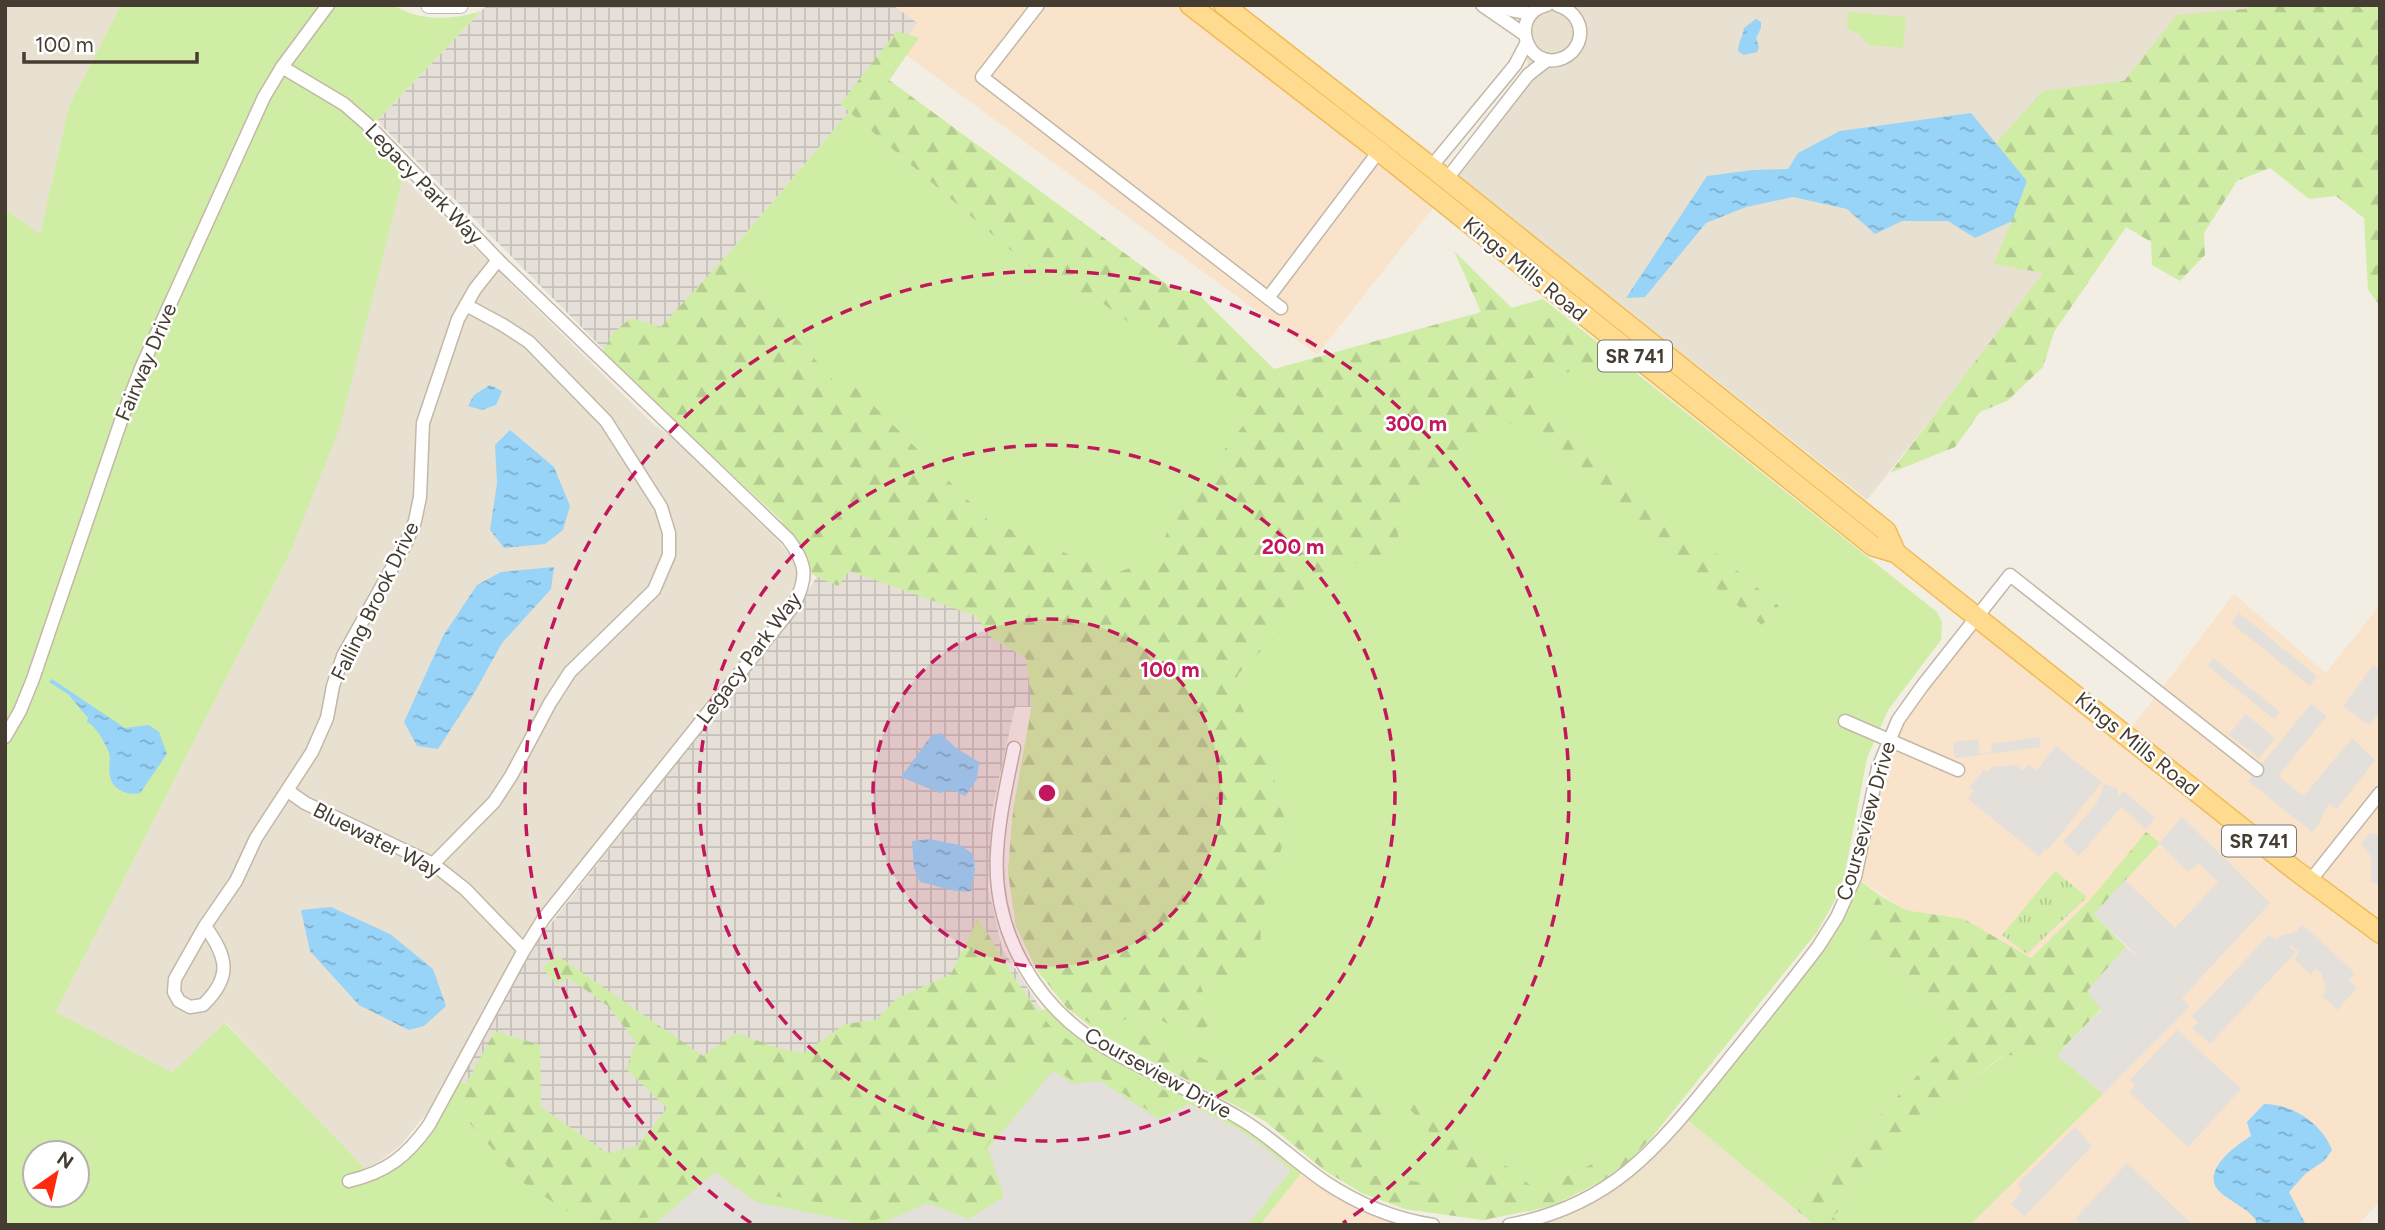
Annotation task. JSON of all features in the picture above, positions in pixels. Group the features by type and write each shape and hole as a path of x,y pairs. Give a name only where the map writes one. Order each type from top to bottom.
{"main road":[{"name":"Kings Mills Road","path":"1190,5 1378,151 1872,546 1896,553 2310,881 2380,933"},
{"name":"Kings Mills Road","path":"1224,5 1886,531 1896,553"}],"street":[{"name":"Fairway Drive","path":"5,737 20,711 33,679 142,366 264,97 282,66 328,5"},
{"path":"429,5 460,5"},
{"path":"1038,5 982,77 1282,308"},
{"path":"1482,5 1525,39 1538,57 1547,60 1566,57 1576,47 1579,39 1580,31 1574,15 1559,5"},
{"path":"1500,5 1531,14"},
{"path":"1431,167 1515,65 1531,14 1544,6"},
{"path":"1446,180 1528,75 1547,60"},
{"name":"Legacy Park Way","path":"282,66 344,104 367,124 498,260 788,539 800,555 804,573 802,589 794,605 544,918 429,1125 414,1146 390,1166 349,1181"},
{"path":"1268,298 1378,151"},
{"name":"Falling Brook Drive","path":"205,926 220,947 225,964 223,979 203,1005 190,1007 179,1000 174,992 175,979 205,926 236,881 256,838 312,752 327,718 333,686 343,656 406,543 415,521 420,497 422,423 458,319 475,289 498,260"},
{"path":"433,864 494,802 570,672 654,590 669,555 669,533 662,507 606,421 529,342 466,305"},
{"name":"Courseview Drive","path":"1509,1225 1558,1212 1590,1198 1633,1168 1671,1131 1797,975 1831,927 1849,894 1878,768 1902,713 2010,575 2257,769"},
{"path":"1845,721 1958,770"},
{"name":"Courseview Drive","path":"1014,748 1001,818 997,880 1001,906 1014,948 1041,993 1072,1024 1093,1040 1217,1104 1254,1127 1345,1195 1402,1219 1433,1225"},
{"name":"Bluewater Way","path":"288,791 305,803 433,864 465,889 524,950"},
{"path":"2310,881 2380,793"}],"shaded area":[{"path":"5,5 121,5 69,106 40,234 5,209"},
{"path":"487,5 893,5 917,23 876,80 627,373 377,121"},
{"path":"893,5 1190,5 1439,200 1317,355 898,49 916,23"},
{"path":"1510,5 2258,5 1867,500 1458,175 1532,79"},
{"path":"403,177 652,423 675,440 775,538 792,557 796,569 796,584 783,609 530,930 429,1110 401,1145 364,1169 226,1023 172,1072 56,1012 289,555 340,426"},
{"path":"828,559 1044,636 1032,707 1015,707 992,810 988,888 1002,948 1042,1010 602,1181 461,1081 532,948 798,607"},
{"path":"2234,594 2326,673 2380,605 2380,1201 2358,1225 1970,1225 2189,1007 2094,914 2090,900 2031,958 1964,919 1905,910 1855,877 1888,740 1976,617 2126,735"},
{"path":"2239,613 2317,676 2310,686 2231,623"},
{"path":"2213,658 2280,712 2274,719 2208,666"},
{"path":"2374,664 2380,675 2380,712 2369,725 2343,706"},
{"path":"2311,704 2327,716 2278,776 2304,796 2352,738 2375,760 2337,809 2329,803 2312,832 2248,781"},
{"path":"2245,714 2275,738 2259,758 2229,735"},
{"path":"2040,737 2041,747 1955,758 1953,742 1978,739 1980,754 1992,752 1991,744"},
{"path":"2056,746 2102,782 2048,850 2045,849 2039,856 1968,799 1974,791 1970,787 1984,769 1988,772 1992,767 2016,765 2023,771 2028,764 2037,771"},
{"path":"2105,784 2118,789 2117,798 2123,791 2155,818 2146,829 2121,807 2079,856 2063,842 2096,804"},
{"path":"2182,817 2270,903 2182,998 2190,1006 2103,1094 2058,1056 2101,1010 2087,991 2126,947 2143,962 2094,914 2125,880 2175,928 2218,882 2199,863 2188,872 2160,843"},
{"path":"2370,833 2380,835 2380,886 2371,881 2371,856 2361,845"},
{"path":"2302,924 2355,973 2349,981 2357,987 2338,1010 2323,997 2326,988 2321,973 2316,968 2311,975 2294,959 2299,952 2291,945 2296,952 2210,1044 2192,1028 2198,1023 2192,1016 2269,935 2276,940 2297,931"},
{"path":"2177,1030 2241,1089 2188,1147 2129,1092 2135,1085 2130,1080"},
{"path":"1053,1071 1073,1084 1100,1081 1158,1119 1189,1104 1238,1129 1291,1170 1248,1225 877,1225 928,1203 968,1219 1004,1197 988,1149"},
{"path":"1683,1116 1815,1225 1509,1225 1590,1198"},
{"path":"2075,1127 2092,1146 2025,1216 2011,1204 2022,1190 2017,1184"},
{"path":"2127,1163 2193,1225 2106,1225 2102,1222 2099,1225 2083,1225 2076,1218"},
{"path":"1306,1167 1345,1195 1433,1225 1260,1225"},
{"path":"715,1172 756,1202 850,1221 857,1225 654,1225"}],"green space":[{"path":"121,5 393,5 403,11 437,18 481,11 377,121 403,177 340,427 289,555 56,1012 172,1072 225,1023 371,1175 414,1146 455,1077 602,1181 1053,1006 1072,1024 1217,1104 1306,1167 1260,1225 5,1225 5,209 40,234 69,106"},
{"path":"2249,5 2380,5 2380,306 2368,290 2364,218 2336,196 2309,199 2270,168 2237,181 2204,233 2205,255 2180,281 2152,265 2151,242 2126,227 2054,332 2043,367 2007,401 1980,412 1955,447 1890,473 2043,273 1994,264 2027,182 1996,143 2043,91 2124,81 2177,15 2245,9"},
{"path":"1848,12 1906,17 1903,48 1868,45 1859,34 1847,29"},
{"path":"897,31 919,38 889,80 1172,288 1197,293 1274,369 1481,312 1454,251 1530,326 1554,316 1615,365 1512,381 1779,606 1762,625 1504,418 1395,518 1402,555 1346,565 1238,674 1235,693 1272,770 1287,830 1260,918 1261,952 1224,981 1214,974 1200,984 1214,1022 1192,1036 1151,1015 1093,1025 1067,1008 1037,970 1016,926 1008,872 1013,811 1032,707 1026,658 993,639 976,616 849,571 838,586 813,575 782,521 602,353 612,334 631,318 661,327 725,257 834,381 852,384 988,520 1114,574 1157,557 1167,532 1168,521 1261,403 1227,393 1098,300 1056,289 840,104"},
{"path":"876,80 1274,373 1543,299 1937,612 1942,622 1941,640 1888,710 1867,758 1844,878 1817,932 1653,1136 1630,1160 1603,1180 1552,1206 1483,1220 1406,1209 1362,1193 1324,1170 1265,1121 1100,1034 1067,1008 1037,970 1016,926 1008,872 1013,811 1044,635 627,373"},
{"path":"2146,832 2160,843 2094,914 2126,947 2088,991 2101,1009 2065,1046 2041,1026 2036,1056 2003,1055 1917,1120 1833,1217 1842,1225 1815,1225 1793,1207 1963,1027 1912,989 1907,966 1853,941 1879,895 1905,910 1964,919 2031,958 2090,900"},
{"path":"2055,871 2087,897 2027,954 2002,935"},
{"path":"1855,877 1879,895 1854,941 1907,966 1912,989 1963,1027 1793,1207 1683,1116 1797,975"},
{"path":"978,918 1017,982 1050,1026 1093,1058 1166,1091 1175,1109 1158,1117 1101,1078 1073,1081 1041,1060 1017,1073 998,1101 1003,1121 985,1149 1001,1195 969,1215 928,1199 873,1221 832,1204 757,1194 736,1172 710,1164 698,1182 651,1217 587,1224 519,1180 454,1105 495,1031 540,1045 541,1107 607,1153 637,1146 667,1108 626,1069 636,1042 608,1006 569,978 557,984 542,968 558,956 703,1056 736,1033 781,1049 804,1053 845,1024 876,1020 896,999 951,974"},
{"path":"2041,1026 2065,1046 2058,1056 2103,1094 1970,1225 1842,1225 1833,1217 1916,1120"},
{"path":"1157,1035 1247,1081 1308,1051 1390,1104 1386,1150 1366,1159 1371,1175 1480,1191 1409,1108 1420,1096 1536,1190 1653,1136 1630,1160 1603,1180 1552,1206 1483,1220 1406,1209 1362,1193 1324,1170 1265,1121 1140,1055 1134,1036"}],"water":[{"path":"1756,19 1761,22 1756,38 1759,47 1757,52 1744,55 1738,51 1744,28"},
{"path":"1971,113 2027,181 2012,221 1975,238 1948,221 1902,221 1875,234 1847,209 1793,197 1746,207 1706,223 1645,297 1626,298 1707,176 1788,169 1798,153 1840,131"},
{"path":"490,385 502,391 496,405 482,410 468,406 474,395"},
{"path":"510,430 554,467 570,506 563,530 545,544 504,548 490,530 497,483 495,445"},
{"path":"554,567 551,589 502,643 438,749 417,746 404,722 443,636 477,585 501,572"},
{"path":"52,679 125,728 149,725 159,732 167,754 140,793 126,793 114,785 109,773 109,753 103,740 68,694 49,682"},
{"path":"940,733 956,748 979,762 977,779 965,796 952,790 940,793 901,777 931,736"},
{"path":"929,839 960,845 973,854 975,869 971,891 952,890 920,882 914,868 912,841"},
{"path":"331,907 390,934 433,969 446,1006 424,1026 409,1030 359,1005 310,951 301,910"},
{"path":"2264,1104 2285,1107 2305,1117 2321,1131 2332,1150 2324,1161 2306,1173 2289,1192 2306,1225 2255,1225 2256,1220 2252,1215 2220,1192 2215,1184 2216,1168 2236,1146 2251,1136 2247,1122"}]}
